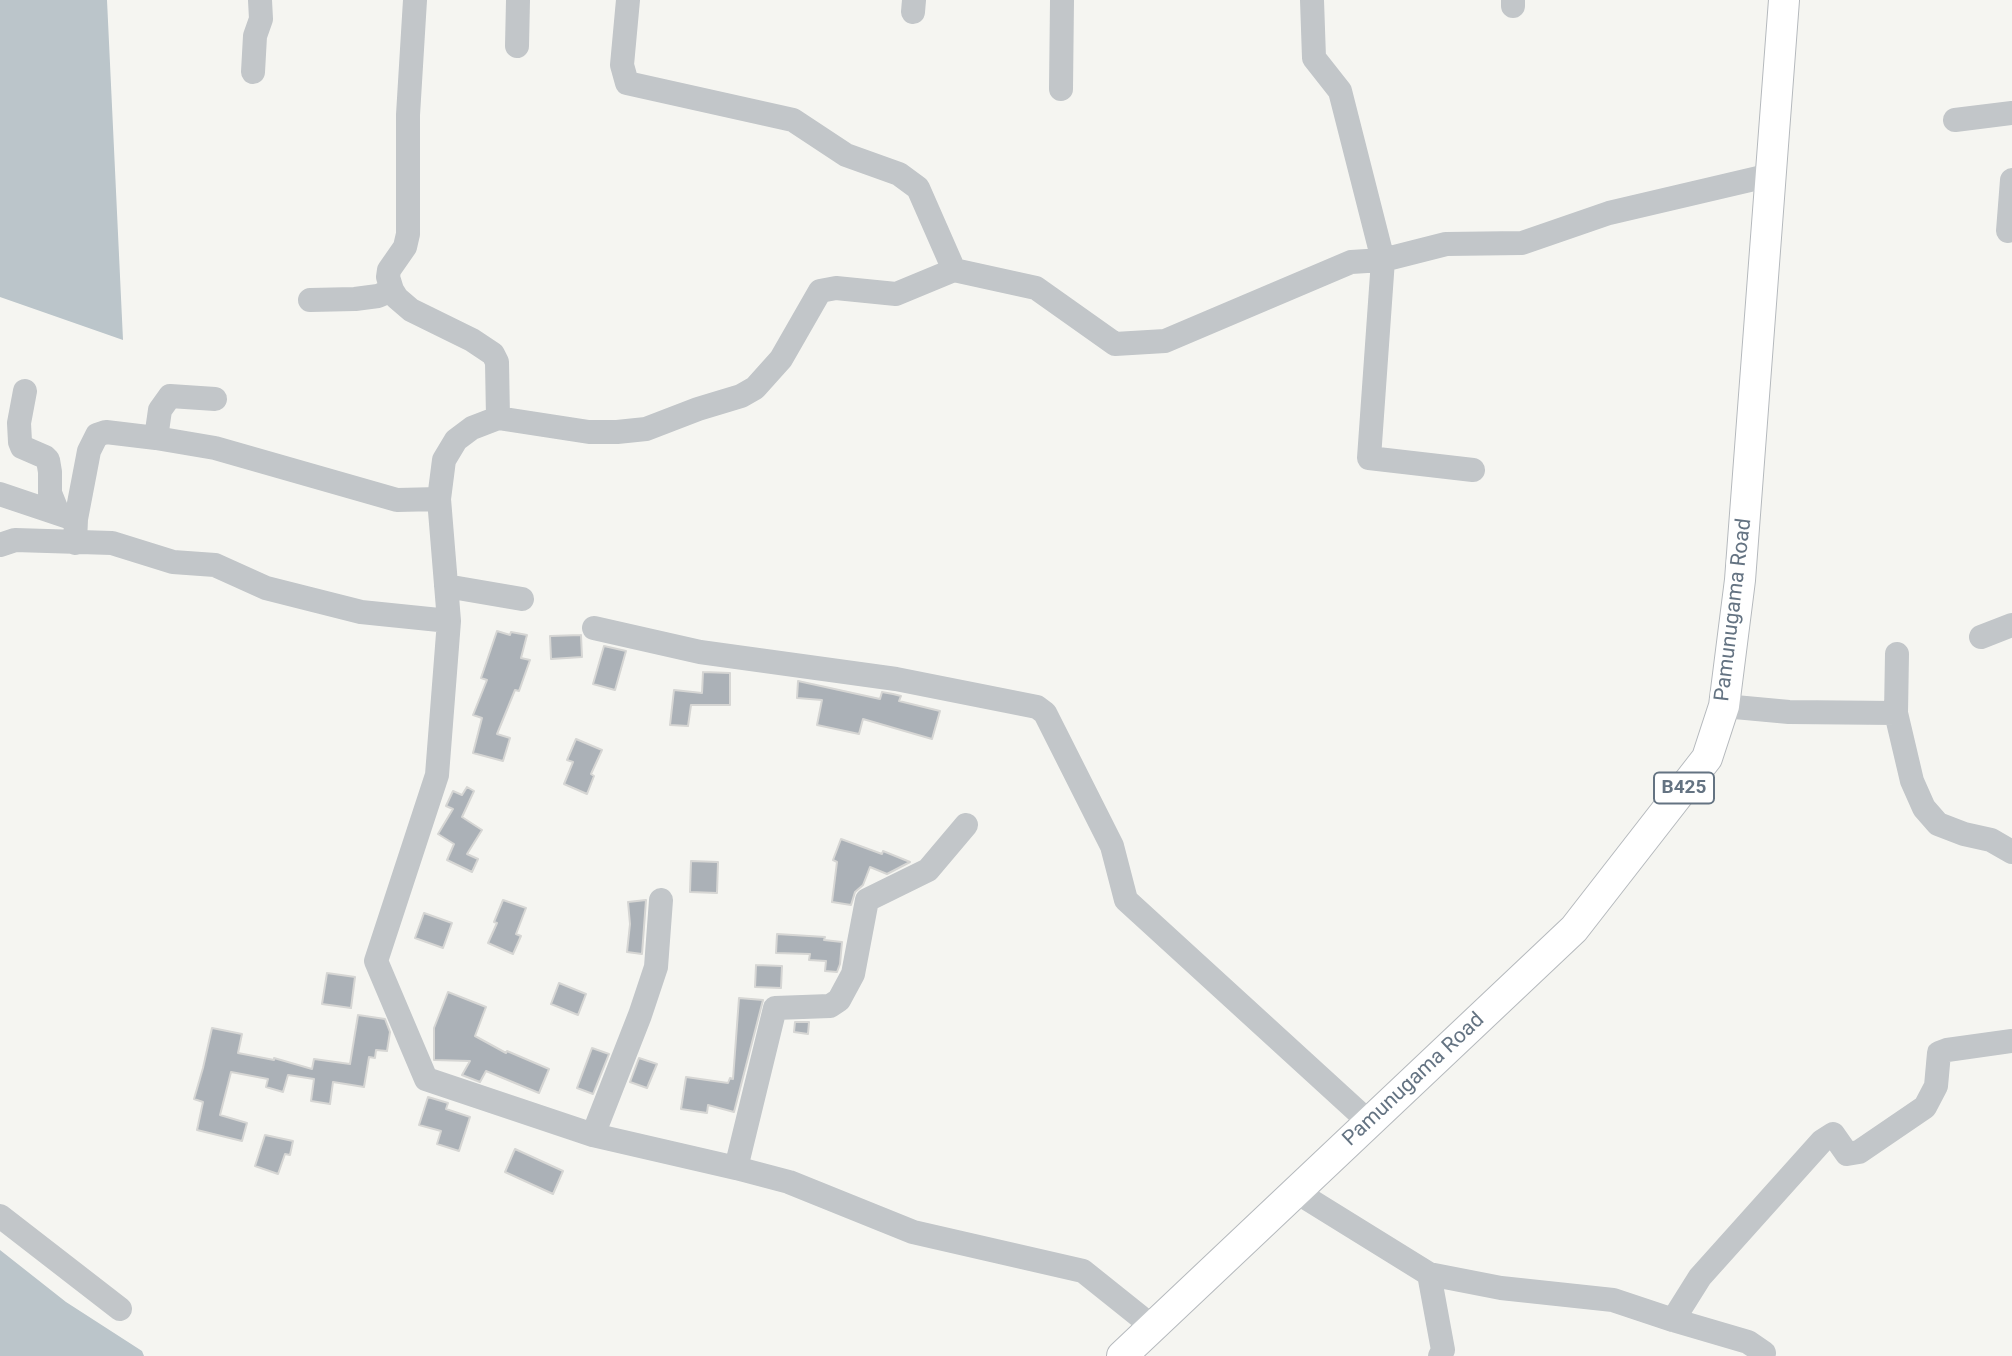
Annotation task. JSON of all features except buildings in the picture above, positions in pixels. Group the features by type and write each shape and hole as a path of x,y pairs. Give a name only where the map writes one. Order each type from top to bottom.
{"main road":[{"name":"Pamunugama Road","path":"1122,1356 1574,929 1707,758 1724,706 1741,567 1784,0"}],"street":[{"path":"253,72 255,36 261,19 260,0"},
{"path":"415,0 408,115 408,234 405,247 389,270 388,277 392,290 411,310 472,340 493,354 497,362 498,418"},
{"path":"517,46 519,0"},
{"path":"628,0 622,65 626,83 793,120 846,155 899,174 918,188 954,270"},
{"path":"1061,89 1062,0"},
{"path":"1312,0 1314,58 1340,92 1383,260 1369,458 1473,470"},
{"path":"1955,120 2012,113"},
{"path":"1153,1327 1083,1271 913,1232 789,1182 593,1135 426,1079 376,961 436,775 449,621 439,499 444,460 456,440 472,428 498,418 589,432 617,432 646,429 741,396 755,388 781,359 820,291 836,288 896,294 954,270 1036,288 1115,344 1165,341 1351,262 1383,260 1446,244 1522,243 1609,213 1771,175"},
{"path":"2008,231 2012,180"},
{"path":"310,300 355,299 378,296 392,290"},
{"path":"24,391 19,424 20,443 22,447 48,460 50,493 70,525"},
{"path":"156,438 160,410 170,396 215,399"},
{"path":"70,525 89,451 97,435 106,432 215,448 397,500 439,499"},
{"path":"0,494 112,543 173,562 215,565 266,588 361,612 449,621"},
{"path":"0,545 70,525"},
{"path":"446,586 522,599"},
{"path":"1981,637 2012,625"},
{"path":"594,628 700,652 896,678 1037,707 1045,713 1112,846 1126,900 1370,1122"},
{"path":"1897,654 1896,713 1912,781 1924,808 1938,824 1991,840 2012,852"},
{"path":"1724,706 1789,712 1896,713"},
{"path":"736,1168 775,1008 830,1006 839,1000 853,974 867,901 928,870 966,825"},
{"path":"593,1135 656,967 661,900"},
{"path":"1673,1320 1700,1277 1822,1141 1833,1134 1847,1154 1859,1152 1925,1107 1936,1086 1939,1054 2012,1041"},
{"path":"1295,1191 1429,1274 1501,1288 1614,1300 1748,1342 1763,1353 1763,1356"},
{"path":"0,1216 120,1309"},
{"path":"1429,1274 1443,1350 1440,1356"}],"shaded area":[{"path":"0,0 107,0 123,340 0,297"},
{"path":"0,1250 66,1302 142,1351 144,1356 0,1356"}]}
